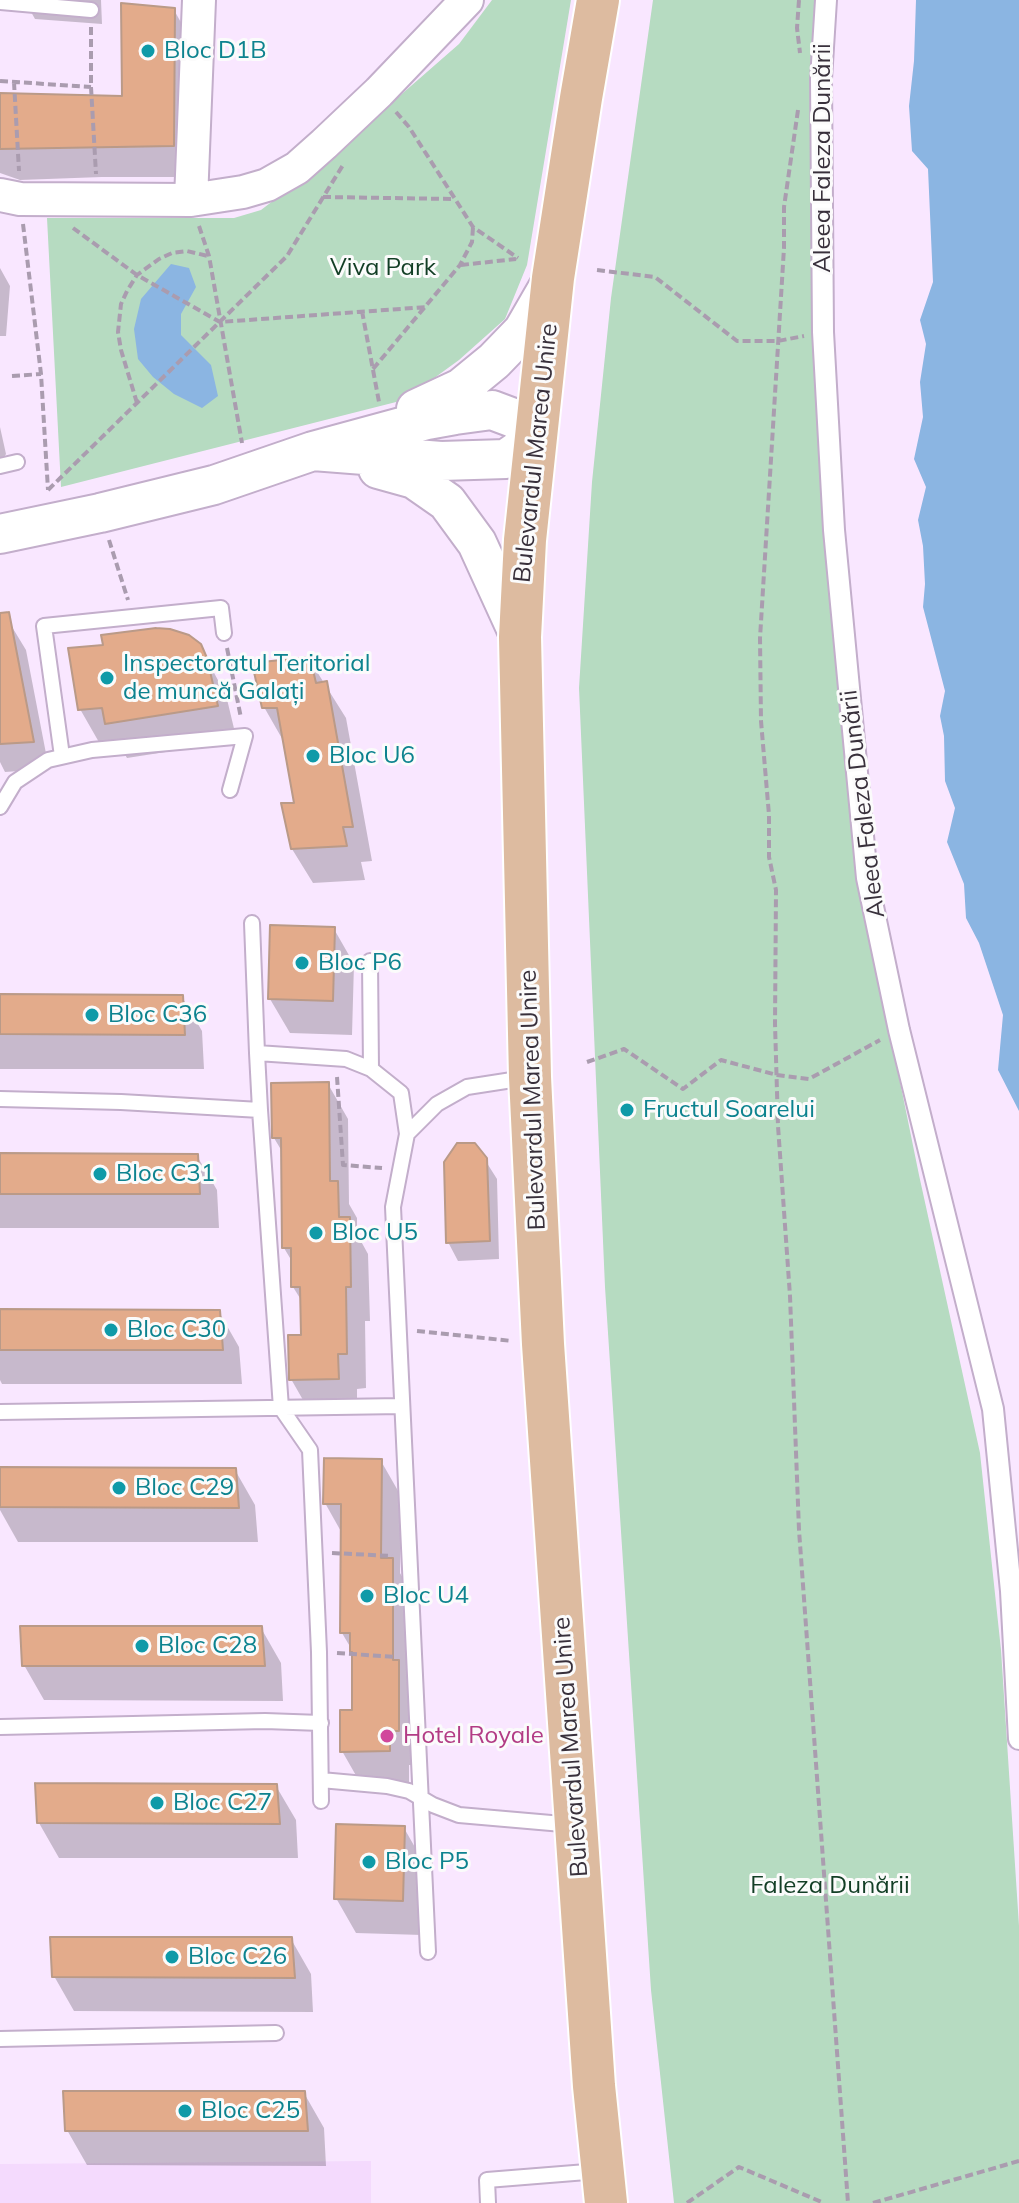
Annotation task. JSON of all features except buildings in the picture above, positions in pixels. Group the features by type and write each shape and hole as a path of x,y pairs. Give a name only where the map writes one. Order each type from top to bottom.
{"main road":[{"name":"Bulevardul Marea Unire","path":"598,0 553,278 525,540 520,637 530,1077 543,1344 594,2086 604,2187"},
{"path":"313,451 461,388 494,361 523,331 553,278"},
{"path":"1,528 100,513 214,485 313,451 427,420 492,410 516,419 535,439"},
{"path":"313,451 414,479 447,502 477,543 520,637"}],"street":[{"path":"191,200 199,0"},
{"path":"18,198 191,200 267,185 297,168 379,92 467,0"},
{"name":"Aleea Faleza Dunării","path":"826,0 821,79 823,332 834,530 867,878 899,1030 993,1409 1011,1591 1019,1739"}],"lane":[{"path":"0,2 91,10"},
{"path":"0,466 17,462"},
{"path":"62,756 44,626 221,608 224,633"},
{"path":"0,807 15,782 48,760 92,750 245,736 230,790"},
{"path":"252,923 260,1110 281,1408 310,1450 319,1652 321,1801"},
{"path":"370,961 371,1069"},
{"path":"257,1053 346,1059 371,1069 401,1093 407,1134 393,1207 428,1952"},
{"path":"407,1134 437,1104 467,1087 530,1077"},
{"path":"0,1099 260,1110"},
{"path":"0,1412 402,1406"},
{"path":"0,1727 265,1721 321,1723"},
{"path":"321,1780 409,1791 459,1815 576,1825"},
{"path":"0,2039 276,2033"},
{"path":"488,2203 487,2180 604,2187"}],"path":[{"path":"799,0 797,28 800,59"},
{"path":"91,10 91,87 97,200"},
{"path":"0,81 91,87"},
{"path":"14,82 18,198 41,374 48,490 287,256 348,158"},
{"path":"379,92 409,127 473,227 518,258 460,265"},
{"path":"799,102 784,207 760,638 761,721 769,815 769,857 776,890 777,1075 799,1530 848,2203"},
{"path":"323,197 455,199"},
{"path":"18,198 137,275 220,322 427,307"},
{"path":"191,200 209,256 242,443"},
{"path":"373,369 460,265 472,242 473,227"},
{"path":"137,403 118,332 121,304 127,291 137,275 172,253 187,251 209,256"},
{"path":"597,270 655,277 737,341 778,341 823,332"},
{"path":"362,311 380,405"},
{"path":"12,376 41,374"},
{"path":"100,513 127,597"},
{"path":"224,633 245,736"},
{"path":"587,1062 624,1049 683,1089 721,1060 777,1075 809,1079 899,1030"},
{"path":"336,1059 343,1165 400,1170"},
{"path":"415,1330 543,1344"},
{"path":"314,1552 398,1556"},
{"path":"319,1652 405,1657"},
{"path":"873,2203 1019,2161"},
{"path":"687,2203 739,2167 824,2203"}],"shaded area":[{"path":"371,2161 371,2203 0,2203 0,2164"}],"green space":[{"name":"Viva Park","path":"492,0 571,0 527,265 505,319 459,360 404,400 61,487 47,218 234,218 261,210 324,162 459,44"},
{"name":"Faleza Dunării","path":"653,0 822,0 818,200 878,974 980,1453 1001,1650 1019,1926 1019,2203 674,2203 651,1990 605,1287 579,688 592,482 611,298"}],"water":[{"path":"916,0 1019,0 1019,1111 998,1070 1003,1015 979,943 966,918 964,884 947,842 955,808 945,781 944,736 940,716 945,691 923,607 923,546 918,520 926,487 914,459 923,417 920,382 926,344 920,320 933,282 928,169 912,151 909,106"},
{"path":"171,264 189,268 196,287 181,314 181,335 211,365 218,396 202,408 174,394 153,377 138,359 134,329 141,299"}],"place":[{"name":"Bloc D1B","path":"148,51"},
{"name":"Inspectoratul Teritorial de muncă Galați","path":"107,678"},
{"name":"Bloc U6","path":"313,756"},
{"name":"Bloc P6","path":"302,963"},
{"name":"Bloc C36","path":"92,1015"},
{"name":"Fructul Soarelui","path":"627,1110"},
{"name":"Bloc C31","path":"100,1174"},
{"name":"Bloc U5","path":"316,1233"},
{"name":"Bloc C30","path":"111,1330"},
{"name":"Bloc C29","path":"119,1488"},
{"name":"Bloc U4","path":"367,1596"},
{"name":"Bloc C28","path":"142,1646"},
{"name":"Hotel Royale","path":"387,1736"},
{"name":"Bloc C27","path":"157,1803"},
{"name":"Bloc P5","path":"369,1862"},
{"name":"Bloc C26","path":"172,1957"},
{"name":"Bloc C25","path":"185,2111"}]}
